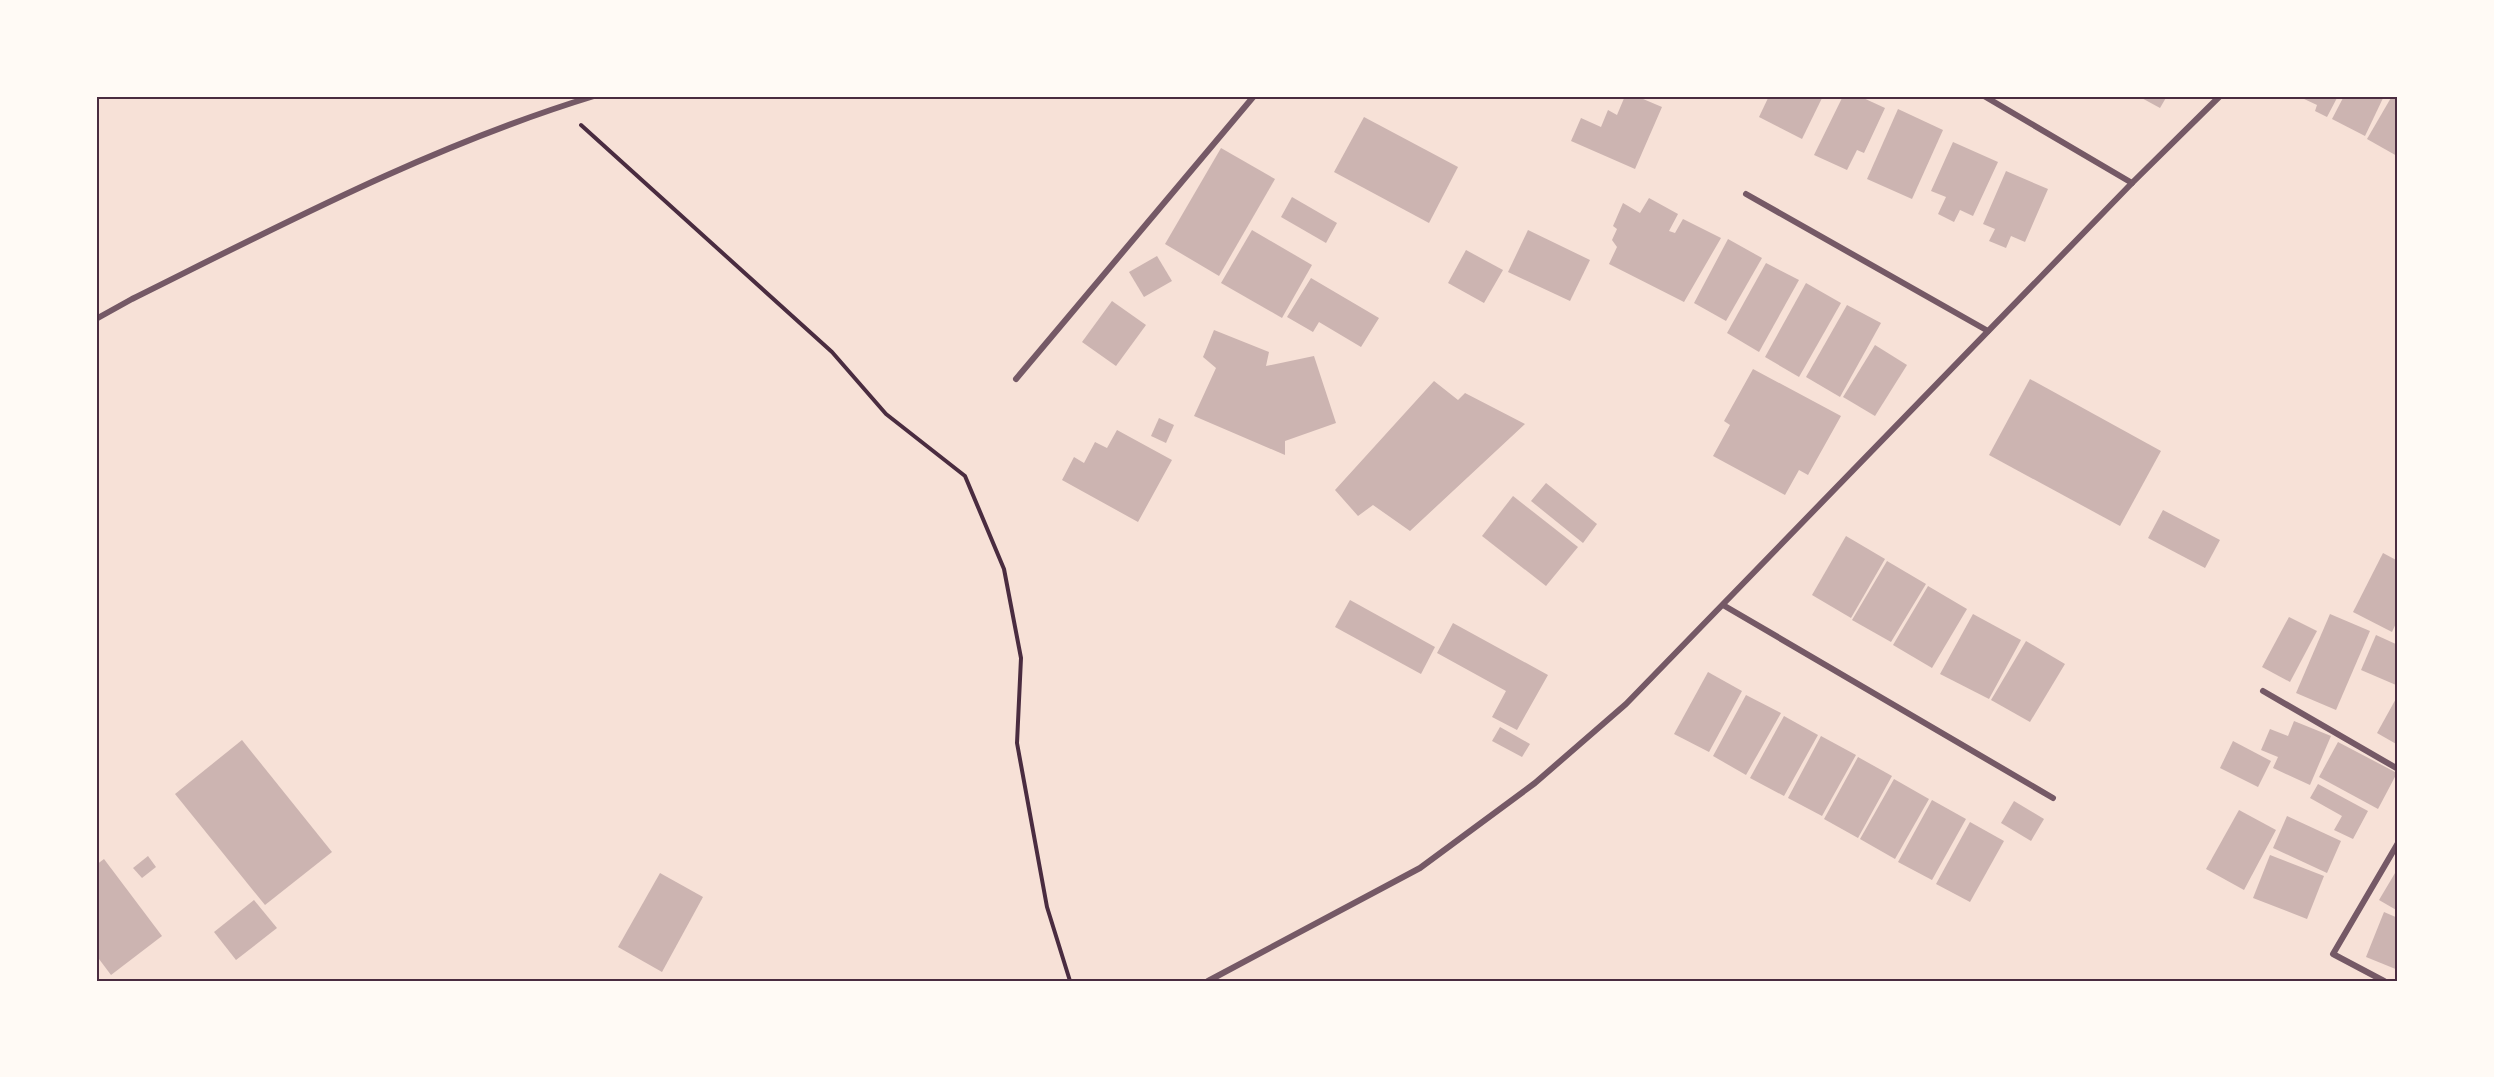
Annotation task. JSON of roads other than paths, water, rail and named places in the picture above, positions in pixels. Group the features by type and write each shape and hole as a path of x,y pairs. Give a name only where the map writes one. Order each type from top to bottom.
{"street":[{"path":"96,320 132,299 378,178 560,106 594,96"},
{"path":"1016,379 1254,96"},
{"path":"1984,96 2132,183"},
{"path":"1208,981 1429,861 1535,783 1626,704 2132,183 2220,96"},
{"path":"1746,194 1988,331"},
{"path":"1723,605 2053,798"},
{"path":"2263,691 2398,769"},
{"path":"2384,981 2332,954 2398,843"}]}
